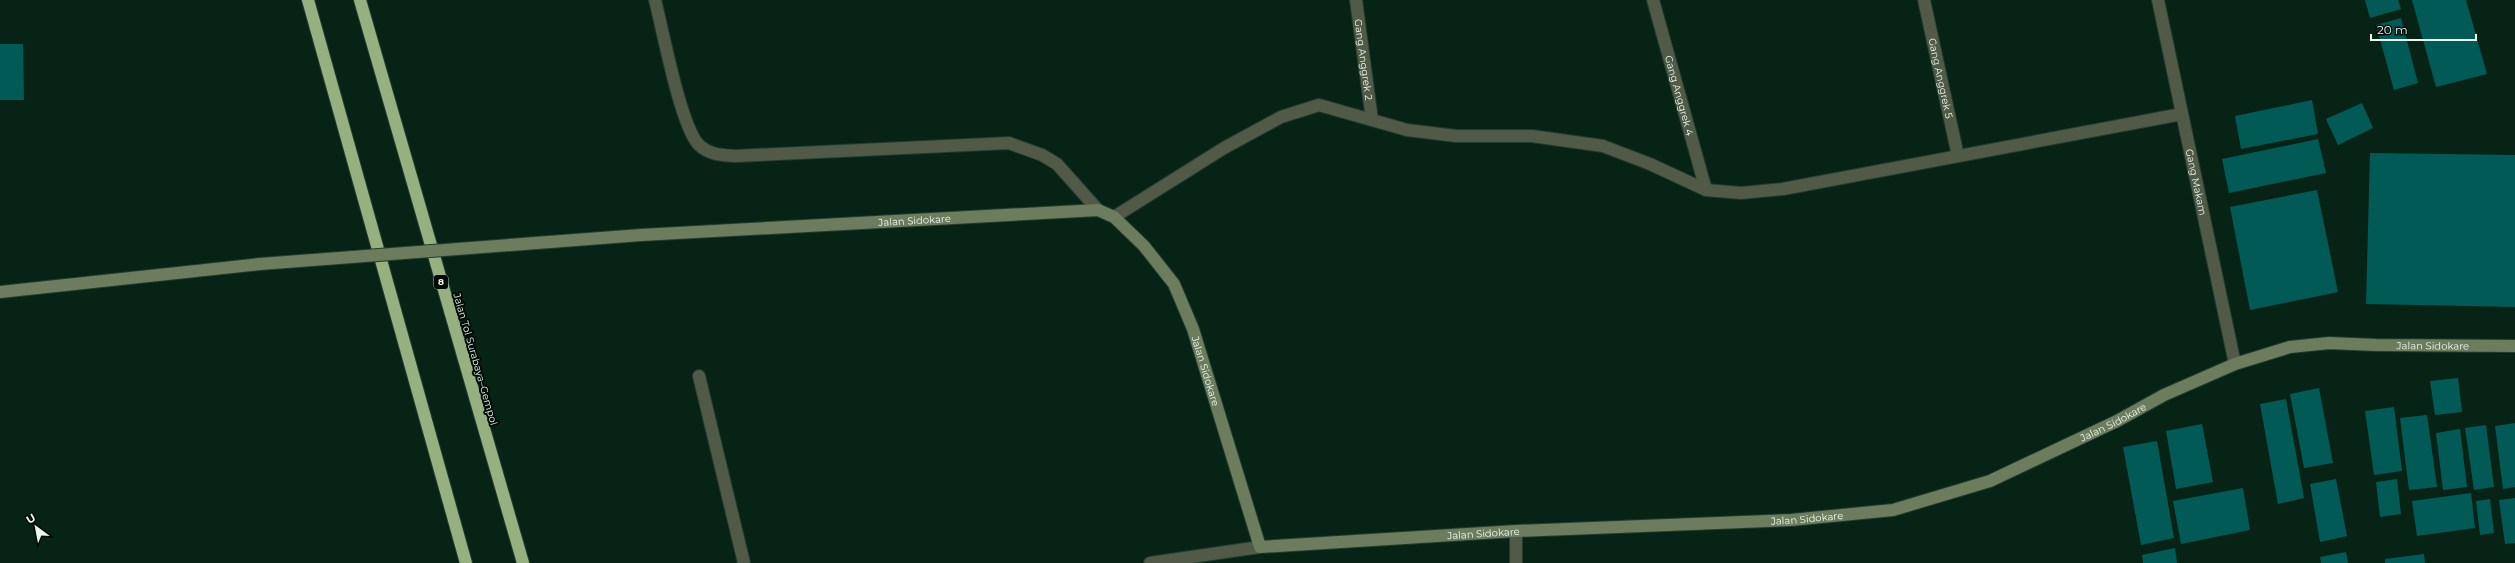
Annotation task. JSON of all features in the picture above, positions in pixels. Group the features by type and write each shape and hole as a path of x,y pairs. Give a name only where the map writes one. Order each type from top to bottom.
{"highway":[{"path":"308,0 466,563"},
{"name":"Jalan Tol Surabaya–Gempol","path":"360,0 523,563"}],"street":[{"path":"655,0 686,124 698,144 712,154 735,156 1009,143 1042,154 1057,164 1098,210"},
{"name":"Gang Anggrek 2","path":"1356,0 1372,120"},
{"name":"Gang Anggrek 4","path":"1653,0 1706,190"},
{"name":"Gang Anggrek 5","path":"1924,0 1958,156"},
{"name":"Gang Makam","path":"2158,0 2236,364"},
{"path":"1114,217 1224,148 1281,117 1320,104 1407,130 1456,136 1532,136 1603,146 1650,164 1706,190 1741,193 1783,189 2182,114"},
{"name":"Jalan Sidokare","path":"0,292 260,264 641,235 1098,210 1114,217 1144,246 1174,284 1188,316 1260,547 1516,531 1792,520 1893,510 1990,481 2118,421 2164,395 2236,364 2290,347 2329,343 2376,345 2515,346"},
{"path":"699,376 744,563"},
{"path":"1516,531 1516,563"},
{"path":"1150,563 1260,547"}],"building":[{"path":"2365,0 2398,0 2401,9 2370,18"},
{"path":"2412,0 2466,0 2487,74 2436,87"},
{"path":"2401,18 2418,83 2394,90 2376,25"},
{"path":"0,44 23,44 24,100 0,100"},
{"path":"2312,100 2318,134 2241,149 2235,116"},
{"path":"2362,103 2373,128 2338,145 2326,119"},
{"path":"2318,139 2326,173 2229,193 2222,159"},
{"path":"2370,153 2515,155 2515,307 2366,304"},
{"path":"2317,190 2338,292 2250,310 2230,207"},
{"path":"2458,378 2462,412 2435,415 2430,381"},
{"path":"2319,388 2333,463 2304,468 2290,394"},
{"path":"2286,399 2304,498 2278,504 2260,404"},
{"path":"2394,407 2402,471 2374,475 2365,411"},
{"path":"2427,415 2437,487 2409,490 2400,418"},
{"path":"2515,423 2515,487 2503,489 2495,426"},
{"path":"2202,424 2213,482 2176,489 2166,431"},
{"path":"2486,425 2494,487 2474,490 2465,428"},
{"path":"2460,429 2467,487 2443,490 2436,433"},
{"path":"2157,441 2174,538 2141,545 2123,447"},
{"path":"2336,479 2347,536 2320,542 2310,484"},
{"path":"2397,479 2401,514 2380,517 2376,482"},
{"path":"2243,488 2250,530 2181,544 2173,501"},
{"path":"2471,493 2475,528 2417,536 2412,501"},
{"path":"2515,498 2515,543 2505,544 2499,500"},
{"path":"2490,499 2494,533 2480,535 2476,501"},
{"path":"2175,548 2177,563 2143,563 2142,555"},
{"path":"2346,552 2348,563 2321,563 2320,557"},
{"path":"2424,554 2425,563 2385,563 2385,559"}]}
